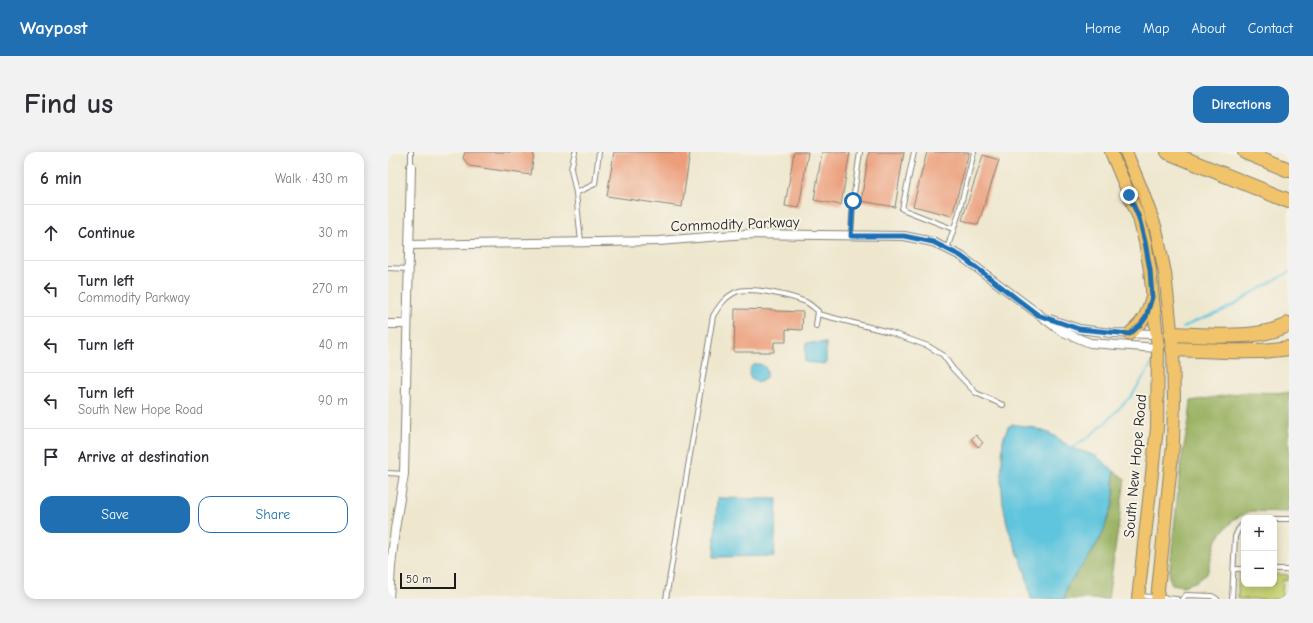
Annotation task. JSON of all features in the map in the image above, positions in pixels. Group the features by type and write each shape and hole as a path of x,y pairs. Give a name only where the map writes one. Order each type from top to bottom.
{"highway":[{"path":"1168,152 1289,201"},
{"path":"1245,152 1289,170"},
{"path":"1248,185 1289,210"},
{"path":"1172,334 1237,335 1262,333 1281,329 1289,324"},
{"path":"1173,349 1228,351 1277,350 1289,348"}],"main road":[{"name":"South New Hope Road","path":"1111,152 1139,218 1145,242 1150,270 1158,348 1157,428 1138,597"},
{"path":"1126,152 1156,229 1165,273 1172,334 1174,401 1173,445 1158,598"},
{"path":"1130,334 1146,317 1152,297"},
{"path":"1156,334 1172,334"},
{"path":"1158,348 1173,349"}],"street":[{"path":"389,599 389,567 404,474 411,166"},
{"name":"Commodity Parkway","path":"409,245 659,241 746,234 904,236 933,242 961,256 1061,331 1090,343 1158,348"},
{"name":"Commodity Parkway","path":"1038,315 1079,329 1130,334 1156,334"},
{"path":"388,324 407,324"}],"lane":[{"path":"411,152 411,166"},
{"path":"575,152 571,169 576,193 581,242"},
{"path":"576,193 595,184 599,152"},
{"path":"851,236 853,201 860,152"},
{"path":"914,152 902,209 953,229"},
{"path":"947,249 974,152"},
{"path":"388,268 409,269"},
{"path":"666,599 713,316 722,302 736,292 747,289 772,292 806,303 818,311 816,326"},
{"path":"818,314 889,332 928,346 943,355 953,369 976,393 1002,405"},
{"path":"388,473 404,474"},
{"path":"1277,519 1289,519"},
{"path":"1232,599 1235,537 1241,526"},
{"path":"1234,569 1241,569"},
{"path":"1277,570 1289,571"},
{"path":"1182,599 1186,595 1212,596 1216,599"},
{"path":"1138,597 1177,599"}],"green space":[{"path":"1247,392 1289,393 1289,512 1251,511 1234,519 1222,532 1215,543 1207,574 1195,582 1183,586 1172,584 1169,577 1181,461 1189,421 1191,401"},
{"path":"1114,471 1125,479 1108,599 1064,599 1067,586 1091,554 1102,535 1114,494"},
{"path":"1241,573 1241,587 1277,587 1277,574 1288,575 1289,578 1287,580 1283,580 1282,598 1287,599 1238,599 1239,574"}],"water":[{"path":"806,343 826,343 826,364 805,362"},
{"path":"754,364 762,364 767,369 765,380 762,382 754,382 749,377 749,369"},
{"path":"1012,424 1035,428 1051,434 1072,448 1096,456 1114,471 1113,504 1102,535 1091,554 1067,586 1064,599 1031,599 1025,571 1008,528 1003,504 1001,479 1003,440 1008,427"},
{"path":"717,498 777,499 774,556 714,557"}],"building":[{"path":"465,152 534,152 531,175 469,166 463,158"},
{"path":"614,152 690,152 682,207 607,196"},
{"path":"794,152 808,152 799,208 785,206"},
{"path":"822,152 850,152 841,205 814,200"},
{"path":"869,152 904,152 895,207 861,201"},
{"path":"927,152 969,152 952,216 913,206"},
{"path":"983,155 999,160 978,225 962,220"},
{"path":"735,309 803,312 802,330 786,329 786,342 774,342 774,352 734,352"},
{"path":"976,435 983,443 978,447 971,439"}],"waterway":[{"path":"1183,328 1193,322 1220,312 1289,272"},
{"path":"1072,448 1106,422 1132,395 1153,362"}],"route":[{"path":"853,201 851,236 904,236 933,242 961,256 1038,315 1079,329 1130,334 1146,317 1152,297 1150,270 1145,242 1139,218 1129,195"}]}
